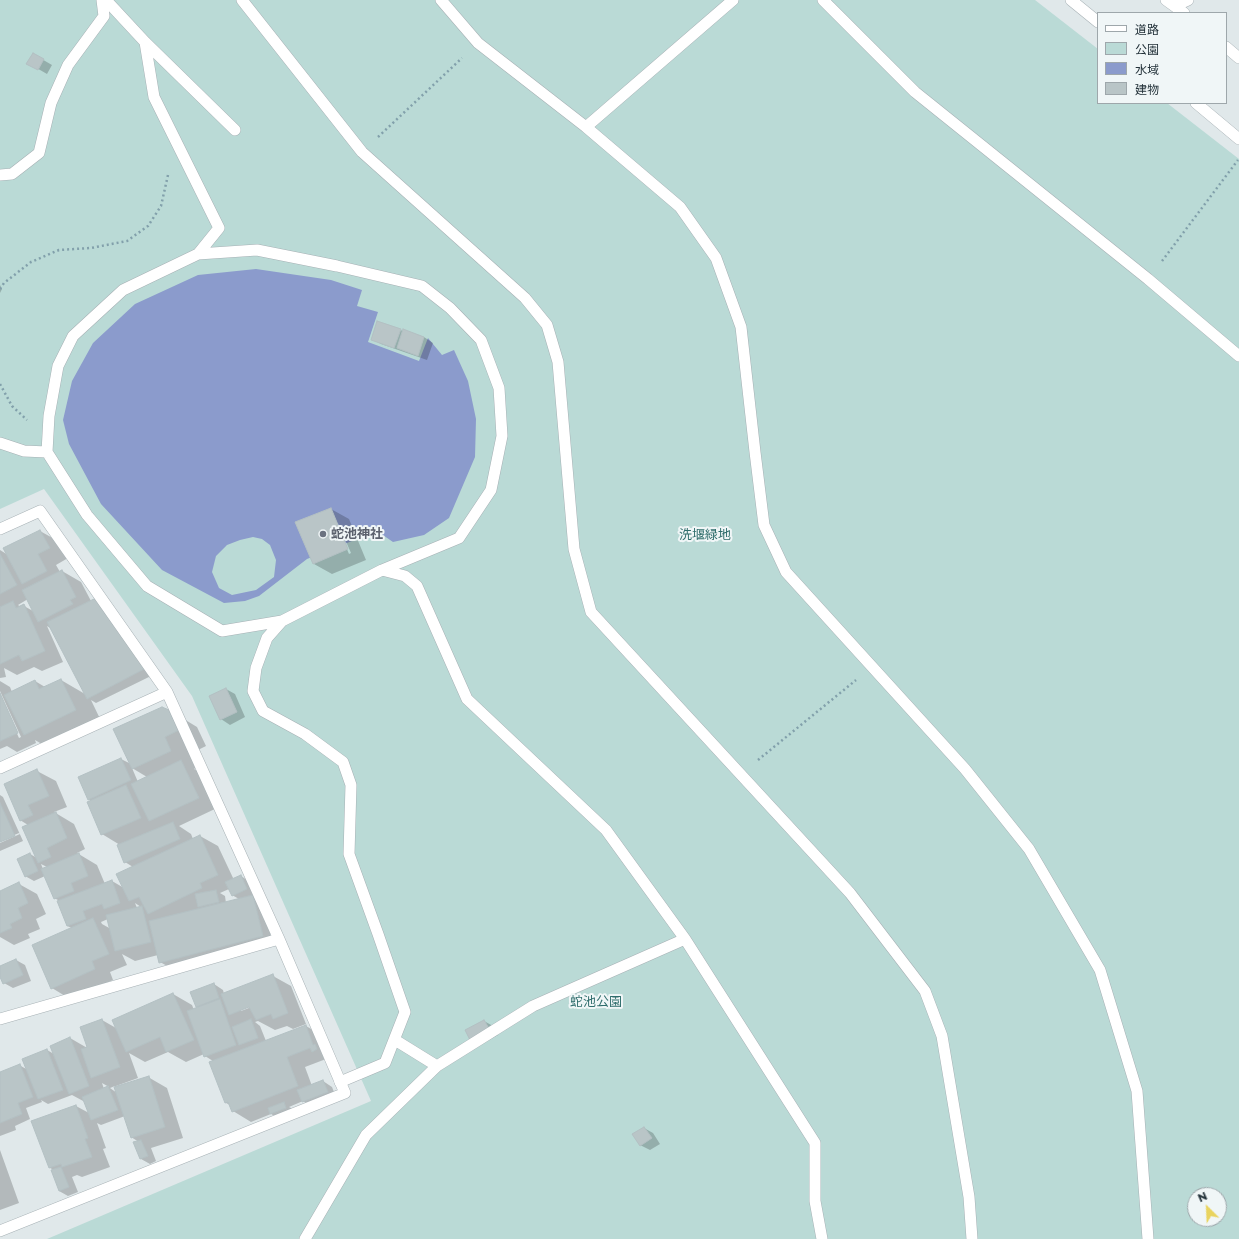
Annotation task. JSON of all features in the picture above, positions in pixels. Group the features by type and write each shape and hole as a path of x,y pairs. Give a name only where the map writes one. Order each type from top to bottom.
{"street":[{"path":"0,175 12,174 39,153 51,103 68,66 104,16 102,0"},
{"path":"106,0 145,42 235,130"},
{"path":"242,0 362,152 525,298 547,325 558,362 574,549 590,612 850,893 925,991 942,1036 969,1197 972,1239"},
{"path":"441,0 478,43 586,127 680,207 716,258 741,327 764,525 786,572 965,769 1029,849 1100,970 1137,1092 1148,1239"},
{"path":"586,127 733,0"},
{"path":"824,0 915,92 1148,279 1239,356"},
{"path":"1071,0 1097,21"},
{"path":"1175,6 1188,0"},
{"path":"145,42 154,97 219,228 198,254"},
{"path":"1227,48 1239,58"},
{"path":"1197,104 1239,139"},
{"path":"257,250 336,266 422,286 450,308 481,340 499,388 502,436 491,490 459,538 382,570 282,621 222,631 147,586 87,515 47,452 48,427 58,366 73,336 123,290 198,254 257,250"},
{"path":"0,443 24,451 47,452"},
{"path":"0,529 40,511 167,692 279,939 345,1093 0,1231"},
{"path":"382,570 405,576 417,586 467,699 606,830 685,939 815,1143 815,1201 822,1239"},
{"path":"282,621 267,638 256,668 253,691 263,711 305,734 343,762 351,785 349,854 405,1012 385,1064 340,1082"},
{"path":"0,768 167,692"},
{"path":"0,1019 279,939"},
{"path":"305,1239 366,1135 437,1066 533,1006 685,939"},
{"path":"395,1040 437,1066"}],"path":[{"path":"362,152 478,43"},
{"path":"0,289 4,282 31,262 59,250 91,248 127,241 148,226 161,206 175,139"},
{"path":"1148,279 1239,158"},
{"path":"0,384 12,406 33,425 48,427"},
{"path":"741,775 872,666"}],"green space":[{"name":"洗堰緑地","path":"0,0 1035,0 1097,48 1097,104 1168,104 1239,159 1239,1239 47,1239 371,1101 192,696 44,489 0,509"}],"water":[{"path":"256,269 331,280 362,290 357,306 378,312 368,342 419,361 428,338 442,355 454,350 468,381 476,419 475,457 449,518 424,535 393,542 377,531 307,559 259,596 245,601 224,603 162,570 101,504 69,444 63,420 72,381 93,343 135,304 198,275","holes":["253,537 262,539 270,545 276,560 274,577 256,590 232,595 219,588 212,572 216,556 227,545 240,540"]}],"building":[{"path":"33,53 44,59 38,70 26,64"},
{"path":"377,321 401,329 394,348 371,340"},
{"path":"403,329 424,337 418,356 397,348"},
{"path":"331,508 348,549 313,564 295,522"},
{"path":"40,530 50,548 38,554 47,571 22,584 3,548"},
{"path":"0,554 17,585 0,594"},
{"path":"62,570 76,597 70,600 73,604 38,622 22,590"},
{"path":"96,598 146,668 87,699 47,622"},
{"path":"13,601 16,608 24,604 45,651 22,661 19,655 0,664 0,607"},
{"path":"61,679 76,710 24,735 4,695 35,680 39,689"},
{"path":"226,688 237,712 220,720 209,696"},
{"path":"0,693 18,733 0,741"},
{"path":"162,707 169,710 179,730 165,737 171,751 132,769 113,729"},
{"path":"121,758 131,780 88,800 78,777"},
{"path":"181,760 199,798 149,821 131,784"},
{"path":"37,769 49,796 28,805 33,815 20,821 4,784"},
{"path":"126,785 141,818 101,835 87,802"},
{"path":"0,803 15,836 0,842"},
{"path":"56,812 67,838 47,848 51,857 38,863 22,827"},
{"path":"173,822 180,839 124,863 117,845"},
{"path":"200,835 218,875 200,883 202,888 148,914 139,897 129,901 116,874"},
{"path":"30,853 38,871 25,877 17,859"},
{"path":"79,853 88,876 71,883 74,891 54,899 41,869"},
{"path":"241,875 247,889 232,896 225,882"},
{"path":"112,880 120,903 104,909 102,904 83,911 86,919 67,926 57,901"},
{"path":"19,882 28,903 18,908 22,918 10,924 12,928 0,933 0,891"},
{"path":"216,890 219,902 198,907 195,894"},
{"path":"253,895 263,936 159,963 149,921"},
{"path":"142,906 151,942 115,951 106,915"},
{"path":"93,918 109,954 92,961 95,969 51,989 32,945"},
{"path":"16,959 23,975 3,984 0,977 0,966"},
{"path":"273,974 288,1013 273,1019 271,1014 256,1020 249,1007 229,1015 221,994"},
{"path":"214,983 219,998 196,1007 190,992"},
{"path":"173,993 194,1040 166,1052 160,1037 126,1052 112,1020"},
{"path":"220,999 236,1045 204,1057 187,1011"},
{"path":"102,1019 120,1067 91,1078 81,1049 87,1047 80,1027"},
{"path":"251,1019 258,1038 239,1045 232,1027"},
{"path":"484,1020 490,1030 470,1040 465,1030"},
{"path":"306,1025 313,1045 315,1044 317,1049 312,1052 310,1048 287,1057 298,1086 232,1112 228,1102 225,1103 209,1062"},
{"path":"70,1037 89,1086 69,1094 50,1046"},
{"path":"47,1049 63,1090 38,1099 22,1059"},
{"path":"20,1064 33,1097 18,1103 22,1114 0,1123 0,1072"},
{"path":"149,1076 165,1127 131,1138 114,1087"},
{"path":"323,1080 328,1092 302,1102 297,1090"},
{"path":"108,1086 118,1110 91,1120 82,1097"},
{"path":"284,1102 286,1108 270,1114 268,1108"},
{"path":"76,1105 88,1138 85,1139 92,1157 62,1167 61,1164 49,1168 31,1121"},
{"path":"644,1127 652,1138 640,1146 632,1134"},
{"path":"141,1140 148,1156 140,1159 133,1142"},
{"path":"61,1167 69,1187 59,1191 51,1170"}],"place":[{"name":"蛇池神社","path":"323,534"}],"park label":[{"name":"蛇池公園","path":"596,1002"}]}
